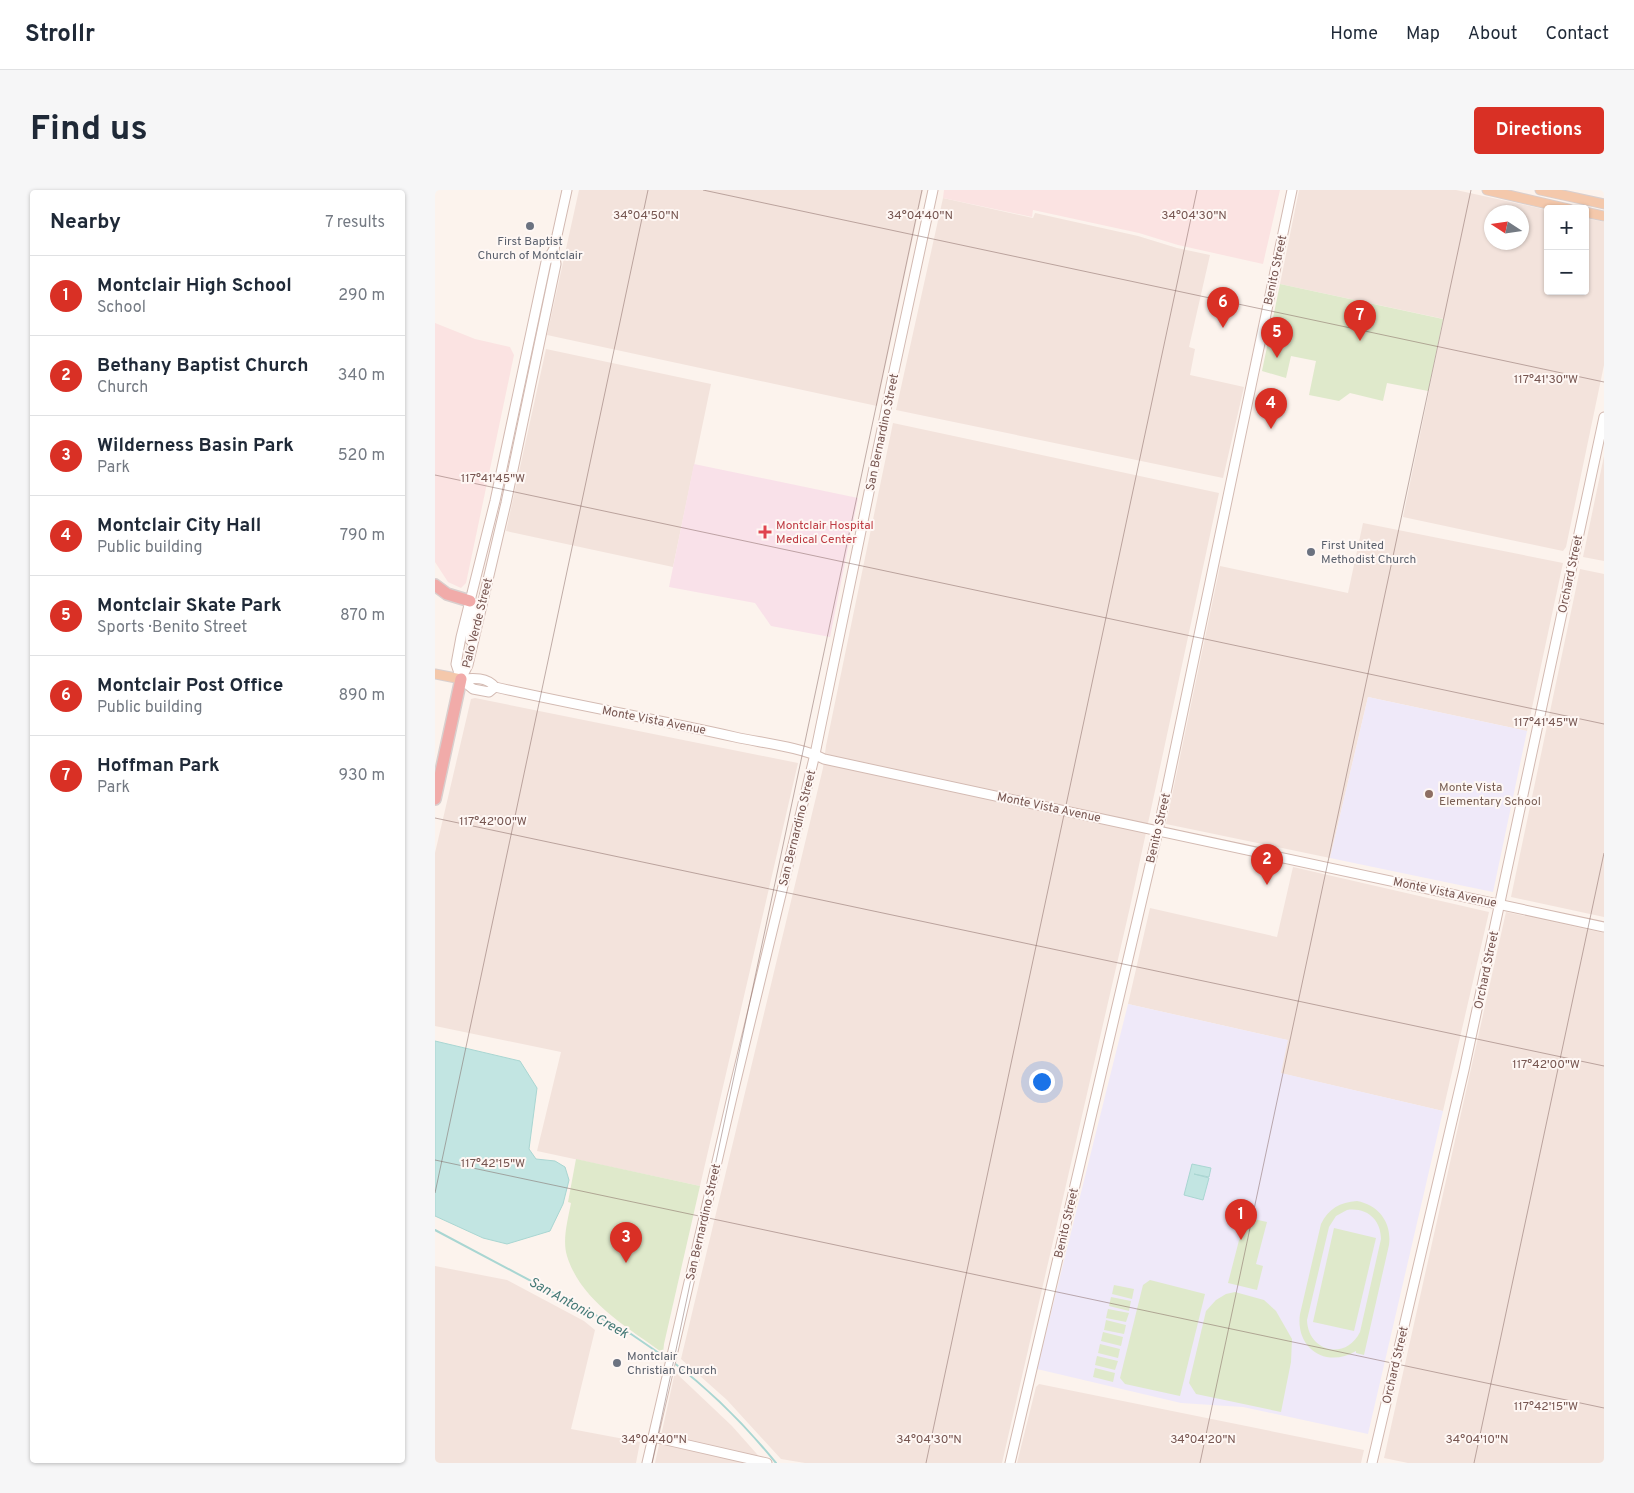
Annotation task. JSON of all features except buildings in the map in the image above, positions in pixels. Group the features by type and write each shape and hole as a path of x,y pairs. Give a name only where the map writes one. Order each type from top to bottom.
{"highway":[{"path":"435,584 447,594 470,601"},
{"path":"435,798 461,679"}],"main road":[{"path":"1487,190 1552,205"},
{"path":"1540,190 1604,204"},
{"path":"1589,213 1604,216"},
{"name":"Monte Vista Avenue","path":"435,674 461,679"}],"street":[{"name":"Palo Verde Street","path":"461,679 468,665 506,502 556,264 554,249 567,190"},
{"name":"San Bernardino Street","path":"647,1463 732,1097 815,754 933,190"},
{"name":"Benito Street","path":"1010,1463 1158,830 1292,190"},
{"name":"Palo Verde Street","path":"461,679 456,664 498,484 545,262 554,249"},
{"name":"Orchard Street","path":"1373,1463 1501,904 1604,417"},
{"path":"470,601 475,606 470,629 470,654"},
{"name":"Monte Vista Avenue","path":"461,679 473,689 489,692 495,687 815,754 824,759 1604,927"},
{"path":"653,1437 767,1463"}],"shaded area":[{"path":"579,190 923,190 877,406 547,335"},
{"path":"944,190 1280,190 1263,264 1178,245 1139,233 1033,210 1032,217 943,198"},
{"path":"1299,190 1456,190 1525,205 1484,205 1484,250 1529,250 1529,206 1544,209 1544,295 1589,295 1589,219 1604,222 1604,365 1566,547 1563,551 1403,517 1444,319 1280,284"},
{"path":"943,198 1033,218 1035,213 1138,236 1177,248 1210,255 1189,347 1195,349 1190,375 1244,387 1223,478 896,410"},
{"path":"435,323 475,339 510,347 514,355 466,583 461,588 448,582 435,562"},
{"path":"546,349 711,384 673,567 506,531"},
{"path":"893,423 1219,493 1130,907 1002,1463 805,1463 781,1459 727,1400 681,1359 823,768"},
{"path":"1604,456 1604,561 1583,557"},
{"name":"Montclair Hospital Medical Center","path":"694,464 858,498 830,637 771,626 755,603 669,587"},
{"path":"1363,523 1563,563 1527,731 1368,697 1330,858 1166,824 1220,566 1348,593"},
{"path":"1580,569 1604,574 1604,917 1511,897"},
{"name":"Monte Vista Elementary School","path":"1368,697 1527,731 1493,892 1330,858"},
{"path":"475,698 798,763 700,1186 537,1151 561,1052 435,1026 435,853 471,699"},
{"path":"1293,867 1489,912 1443,1111 1280,1073 1287,1040 1128,1004 1150,908 1277,937"},
{"path":"1506,912 1604,933 1604,1463 1408,1463 1384,1458"},
{"path":"1128,1004 1288,1040 1281,1073 1443,1111 1368,1434 1243,1407 1181,1403 1037,1369"},
{"path":"435,1266 507,1280 584,1321 595,1330 571,1429 640,1442 636,1463 435,1463"},
{"path":"675,1372 732,1426 765,1463 655,1463"},
{"path":"1039,1384 1364,1450 1361,1463 1017,1463 1036,1387"}],"green space":[{"path":"1280,284 1443,319 1428,391 1387,383 1383,401 1350,393 1339,401 1309,395 1316,361 1291,356 1286,378 1262,371"},
{"path":"576,1159 700,1186 663,1353 607,1312 594,1300 574,1272 567,1256 565,1243 571,1203 568,1202"},
{"path":"1351,1202 1365,1203 1378,1211 1386,1222 1389,1245 1364,1355 1356,1353 1356,1351 1334,1358 1315,1352 1308,1345 1302,1337 1300,1314 1321,1224 1327,1214 1335,1207","holes":["1347,1210 1367,1213 1376,1221 1379,1226 1381,1239 1360,1332 1354,1341 1346,1347 1329,1349 1321,1346 1314,1339 1309,1331 1307,1320 1329,1227 1336,1216"]},
{"path":"1245,1217 1267,1222 1256,1264 1263,1266 1257,1290 1228,1283"},
{"path":"1334,1228 1376,1238 1354,1331 1313,1322"},
{"path":"1150,1280 1205,1294 1180,1396 1125,1384 1120,1378 1143,1285"},
{"path":"1114,1285 1134,1289 1132,1299 1112,1294"},
{"path":"1235,1292 1264,1300 1276,1311 1292,1339 1291,1362 1281,1412 1196,1394 1189,1383 1206,1311 1216,1300 1226,1294"},
{"path":"1111,1297 1131,1301 1129,1311 1109,1306"},
{"path":"1108,1309 1129,1313 1126,1322 1106,1318"},
{"path":"1106,1320 1126,1325 1124,1334 1104,1330"},
{"path":"1103,1332 1123,1337 1121,1346 1101,1341"},
{"path":"1100,1344 1120,1349 1118,1358 1098,1353"},
{"path":"1097,1356 1118,1361 1115,1370 1095,1365"},
{"path":"1095,1368 1115,1373 1113,1382 1093,1377"}],"water":[{"path":"435,1041 520,1061 537,1088 529,1149 536,1159 555,1161 565,1167 569,1180 563,1204 550,1231 507,1244 483,1238 435,1216"},
{"path":"1192,1164 1211,1168 1209,1177 1194,1174 1209,1178 1203,1200 1184,1195"}],"waterway":[{"name":"San Antonio Creek","path":"435,1230 631,1334 669,1360"},
{"name":"San Antonio Creek","path":"673,1362 728,1410 776,1463"}],"place":[{"name":"First Baptist Church of Montclair","path":"530,226"},
{"name":"Montclair Post Office","path":"1223,328"},
{"name":"Hoffman Park","path":"1360,341"},
{"name":"Montclair Skate Park","path":"1277,358"},
{"name":"Montclair City Hall","path":"1271,429"},
{"name":"Montclair Hospital Medical Center","path":"765,532"},
{"name":"First United Methodist Church","path":"1311,552"},
{"name":"Monte Vista Elementary School","path":"1429,794"},
{"name":"Bethany Baptist Church","path":"1267,885"},
{"name":"Montclair High School","path":"1241,1240"},
{"name":"Wilderness Basin Park","path":"626,1263"},
{"name":"Montclair Christian Church","path":"617,1363"}]}
